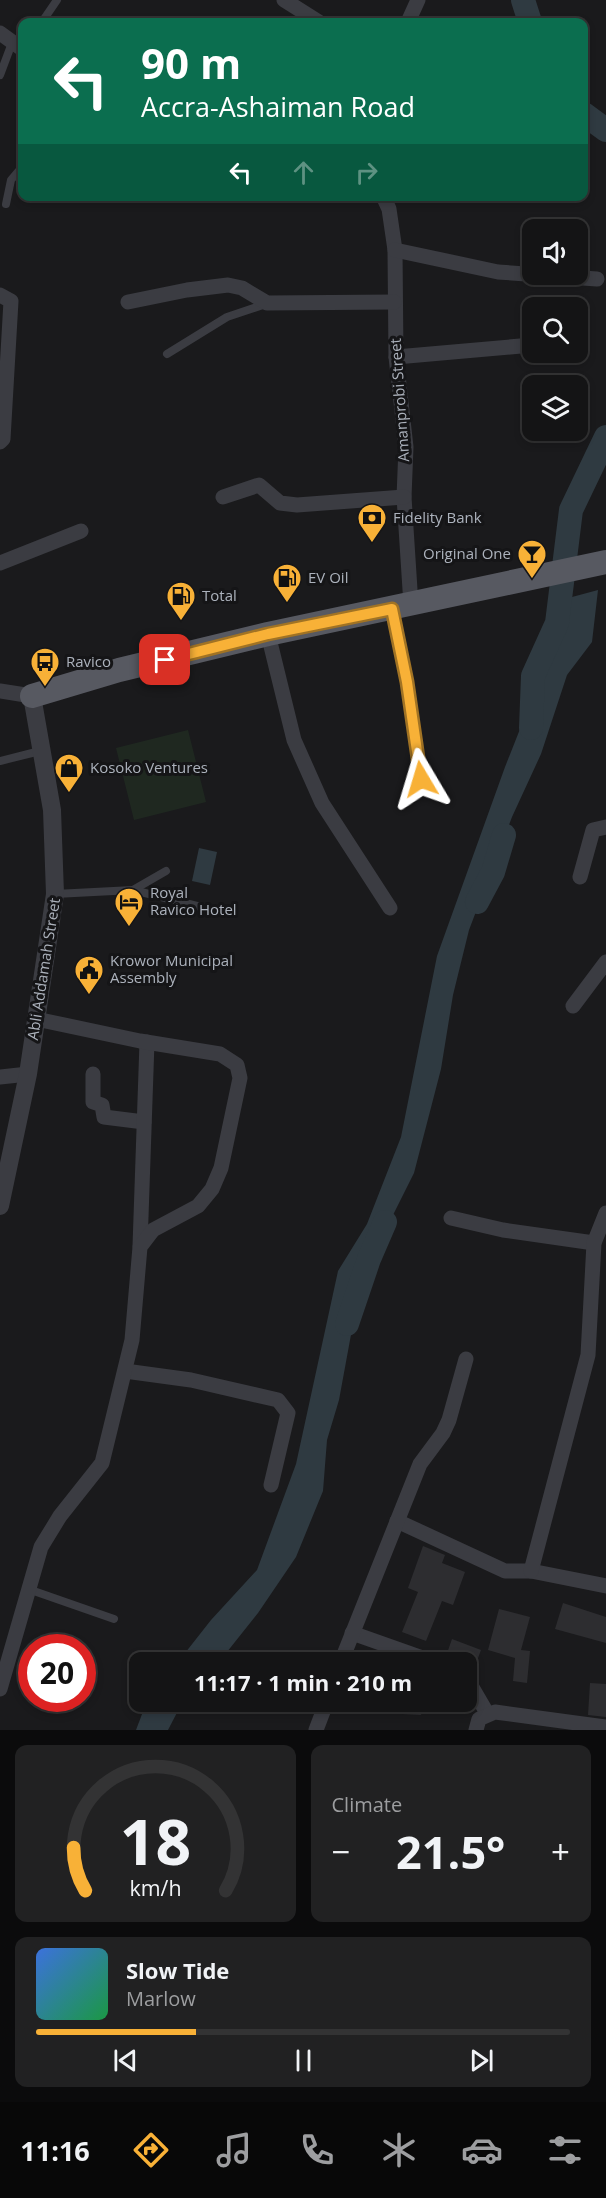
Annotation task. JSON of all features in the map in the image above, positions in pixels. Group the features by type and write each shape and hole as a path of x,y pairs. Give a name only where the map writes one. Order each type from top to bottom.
{"main road":[{"path":"32,696 118,670 268,634 605,563"}],"street":[{"path":"284,0 313,18"},
{"path":"410,18 418,0"},
{"name":"Amanprobi Street","path":"386,201 389,208 395,249 396,357 406,447 401,607"},
{"path":"395,249 498,272 597,279"},
{"path":"128,303 187,290 228,285 242,288 267,303 394,302"},
{"path":"0,295 10,301 3,439 0,442"},
{"path":"396,357 522,346"},
{"path":"224,497 259,485 280,504 297,505 404,497"},
{"path":"0,563 81,531"},
{"path":"268,634 294,740 322,802 390,908"},
{"path":"0,691 32,696"},
{"name":"Abli Addamah Street","path":"0,1206 28,1074 55,894 52,810 32,696"},
{"path":"580,877 593,830 606,827"},
{"path":"573,1006 606,962"},
{"path":"36,1019 147,1042 220,1054 237,1065 240,1078 221,1168 212,1189 198,1206 153,1230 140,1247"},
{"path":"0,1689 41,1547 60,1516 102,1463 125,1371 132,1340 140,1247 147,1042"},
{"path":"0,1077 28,1074"},
{"path":"93,1074 93,1102 102,1105 104,1117 144,1122"},
{"path":"531,1571 588,1355 594,1243 606,1213"},
{"path":"451,1218 503,1230 594,1243"},
{"path":"345,1652 420,1464 446,1426 466,1359"},
{"path":"125,1371 191,1380 278,1400 288,1413 271,1485"},
{"path":"397,1521 505,1572 531,1571 606,1586"},
{"path":"352,1633 406,1652"},
{"path":"477,1696 487,1713"},
{"path":"316,1730 323,1712"},
{"path":"476,1730 479,1719 487,1713 495,1712 606,1727"}],"lane":[{"path":"45,18 57,0"},
{"path":"0,75 11,42"},
{"path":"6,204 11,180 18,172"},
{"path":"167,354 227,317 267,303"},
{"path":"401,607 407,682 421,779"},
{"path":"0,761 40,751"},
{"path":"133,890 166,871"},
{"path":"55,894 133,890 213,910"},
{"path":"28,1589 114,1619"}],"shaded area":[{"path":"598,590 592,642 567,675 541,754 512,817 469,930 453,995 441,1069 414,1173 387,1227 357,1276 357,1302 339,1400 327,1440 323,1491 296,1557 258,1613 227,1652 186,1652 211,1620 257,1570 296,1464 338,1271 367,1224 401,1137 437,956 505,767 572,597"},
{"path":"188,730 206,802 134,820 116,748"},
{"path":"199,848 217,852 210,885 192,881"},
{"path":"143,1712 177,1712 168,1730 136,1730"}],"building":[{"path":"423,1546 445,1555 442,1563 465,1572 453,1605 442,1601 426,1641 402,1632 418,1592 408,1588"},
{"path":"563,1603 606,1617 606,1643 555,1629"},
{"path":"499,1609 530,1617 521,1650 530,1651 527,1683 513,1681 515,1658 488,1650"},
{"path":"452,1639 481,1650 477,1661 477,1652 447,1652"},
{"path":"590,1683 606,1684 606,1717 588,1715"},
{"path":"403,1712 422,1712 421,1715 402,1714"}],"waterway":[{"path":"523,0 529,18"},
{"path":"588,117 606,130"},
{"path":"531,728 533,676 557,623 571,510 606,437"},
{"path":"477,902 493,872 504,835"},
{"path":"347,1324 369,1259 385,1222"}],"place":[{"name":"Fidelity Bank","path":"372,544"},
{"name":"Original One","path":"532,580"},
{"name":"EV Oil","path":"287,604"},
{"name":"Total","path":"181,622"},
{"name":"Ravico","path":"45,688"},
{"name":"Kosoko Ventures","path":"69,794"},
{"name":"Royal Ravico Hotel","path":"129,928"},
{"name":"Krowor Municipal Assembly","path":"89,996"}],"route":[{"path":"165,660 268,634 392,609 407,682 421,779"}]}
